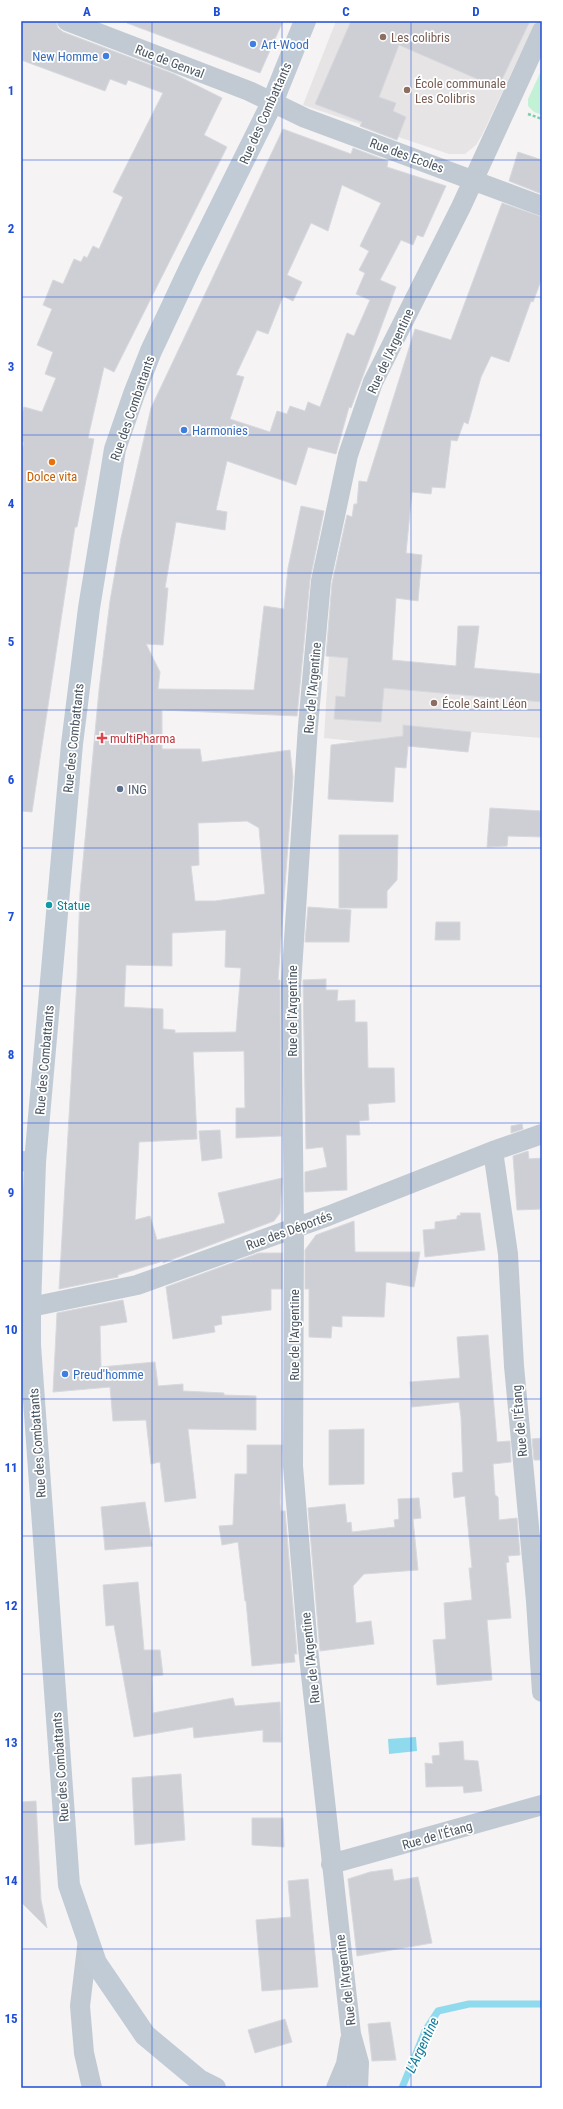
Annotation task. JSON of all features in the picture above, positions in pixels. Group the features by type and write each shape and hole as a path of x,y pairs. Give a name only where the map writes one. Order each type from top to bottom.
{"main road":[{"name":"Rue des Combattants","path":"215,2088 199,2080 145,2035 96,1963 69,1885 30,1345 25,1308 28,1162 72,744 89,608 116,449 134,394 151,351 190,268 272,103 305,21"}],"street":[{"name":"Rue de Genval","path":"67,21 249,91 272,103"},
{"name":"Rue de l'Argentine","path":"358,2088 359,2064 351,2034 308,1648 293,1466 294,1228 291,986 308,726 321,581 348,455 373,382 472,180 542,31"},
{"name":"Rue des Ecoles","path":"272,103 305,118 542,206"},
{"name":"Rue des Déportés","path":"25,1308 137,1285 294,1228 493,1151 542,1134"},
{"name":"Rue de l'Étang","path":"493,1151 508,1254 514,1366 536,1601 542,1692"},
{"name":"Rue de l'Étang","path":"331,1864 542,1805"},
{"path":"88,1939 80,2006 84,2053 92,2088"},
{"name":"Rue de l'Argentine","path":"336,2088 346,2064 351,2034"}],"shaded area":[{"name":"École communale Les Colibris","path":"336,21 536,21 476,145 465,154 449,154 303,105"},
{"name":"École Saint Léon","path":"329,656 542,674 542,738 471,732 467,752 324,738"}],"green space":[{"path":"542,69 542,115 534,112 528,106 528,99"}],"water":[{"path":"416,1737 417,1751 389,1754 388,1739"}],"building":[{"path":"21,21 56,21 58,28 63,32 174,74 222,98 204,135 227,147 114,372 104,367 88,438 94,439 77,527 75,527 32,812 21,811 21,451 24,443 21,441 21,417 24,407 42,412 56,378 45,374 53,352 37,345 52,309 43,305 53,280 63,284 74,259 81,262 84,256 87,258 93,246 99,249 123,197 113,192 163,93 128,80 126,85 110,79 105,91 21,60"},
{"path":"127,21 283,21 260,73 127,23"},
{"path":"351,21 530,21 498,88 399,45 379,97 396,103 393,111 406,117 397,140 360,126 362,122 315,104"},
{"path":"283,129 351,154 353,148 388,161 387,167 446,186 423,237 417,235 413,245 401,240 380,280 396,287 351,408 349,407 336,454 308,447 296,485 227,461 216,510 227,512 225,530 176,522 165,588 168,588 163,645 146,644 160,672 158,689 254,690 264,606 284,609 288,568 301,506 324,511 310,580 297,716 162,710 162,749 200,749 202,762 290,750 293,777 278,980 280,980 281,1136 236,1138 236,1108 245,1108 244,1051 193,1052 197,1139 139,1142 135,1220 150,1216 157,1240 225,1223 218,1193 282,1178 280,1213 274,1221 163,1263 163,1261 118,1275 118,1277 59,1289 77,979 80,893 99,690 110,601 121,538 151,408","holes":["342,185 381,203 360,246 369,251 359,270 365,273 356,294 370,300 354,336 347,333 320,407 308,402 305,411 290,406 287,414 277,411 270,432 230,419 244,377 236,375 257,330 268,334 283,296 293,301 302,282 287,275 311,223 328,231","247,821 259,828 265,894 215,901 195,901 191,866 199,865 198,823","226,930 225,967 241,968 236,1032 175,1033 175,1030 163,1029 163,1009 124,1007 126,965 172,966 172,933"]},
{"path":"518,152 542,160 542,194 509,181"},
{"path":"502,203 542,217 542,278 533,302 531,301 509,362 491,356 481,377 468,424 464,422 457,441 451,440 445,488 432,487 431,494 412,492 406,553 422,555 418,601 396,598 392,660 456,666 458,626 479,626 474,668 542,674 542,702 384,688 381,722 334,719 336,696 345,697 348,658 326,656 332,583 347,515 352,517 354,504 357,504 359,481 367,482 415,329 451,340"},
{"path":"403,725 471,732 468,752 408,746 406,768 395,767 393,802 328,799 331,745 403,736"},
{"path":"490,808 542,811 542,837 508,836 507,846 487,847"},
{"path":"339,835 398,835 397,880 387,891 387,908 339,908"},
{"path":"308,907 351,910 349,942 305,942"},
{"path":"436,922 460,922 460,940 435,940"},
{"path":"326,979 326,990 338,990 337,1001 355,1000 355,1022 367,1022 368,1068 394,1068 395,1102 368,1104 369,1120 359,1121 360,1135 346,1135 347,1190 305,1192 305,1172 327,1167 323,1147 306,1149 303,980"},
{"path":"522,1124 523,1129 511,1133 511,1126"},
{"path":"220,1130 222,1158 202,1161 199,1131"},
{"path":"528,1151 529,1159 542,1158 542,1209 517,1210 513,1156"},
{"path":"460,1213 480,1213 485,1250 425,1257 423,1230 435,1229 435,1222 457,1219 457,1216 461,1215"},
{"path":"354,1221 355,1252 420,1252 414,1287 386,1282 384,1317 342,1316 342,1327 332,1326 331,1338 309,1337 309,1289 305,1289 305,1250 316,1235"},
{"path":"259,1253 282,1253 282,1289 271,1289 271,1310 221,1316 222,1324 214,1326 215,1332 173,1339 166,1287"},
{"path":"123,1300 127,1322 100,1326 101,1367 155,1362 158,1386 183,1384 183,1391 256,1396 256,1430 188,1429 196,1498 165,1502 160,1462 151,1464 146,1420 113,1421 110,1387 53,1392 57,1313"},
{"path":"488,1335 497,1442 510,1441 511,1462 493,1464 495,1495 498,1497 499,1520 517,1518 520,1555 508,1556 509,1562 506,1563 511,1618 487,1620 492,1680 437,1685 433,1640 446,1639 444,1603 472,1600 469,1568 472,1568 465,1496 454,1498 452,1473 463,1472 461,1417 459,1402 412,1407 410,1382 460,1378 457,1337"},
{"path":"364,1429 364,1484 329,1485 329,1430"},
{"path":"542,1438 542,1460 534,1460 532,1439"},
{"path":"247,1445 282,1445 280,1503 281,1511 285,1511 297,1654 294,1654 295,1662 252,1666 246,1601 238,1542 222,1545 219,1526 233,1525 235,1474 247,1474"},
{"path":"419,1498 421,1518 413,1519 418,1570 364,1574 353,1586 356,1623 371,1621 374,1644 320,1651 308,1508 345,1504 347,1523 351,1522 352,1532 395,1527 394,1520 399,1519 398,1499"},
{"path":"145,1502 152,1546 105,1550 101,1507"},
{"path":"138,1582 144,1650 160,1650 163,1675 152,1676 153,1713 233,1698 235,1706 280,1702 281,1742 263,1742 263,1730 194,1738 193,1727 134,1737 114,1625 106,1626 103,1585"},
{"path":"463,1741 464,1760 478,1761 482,1791 464,1793 463,1786 426,1787 425,1763 433,1764 432,1756 440,1755 439,1743"},
{"path":"181,1774 185,1840 135,1845 132,1778"},
{"path":"36,1801 41,1900 47,1928 21,1902 21,1802"},
{"path":"252,1818 283,1818 284,1847 252,1845"},
{"path":"392,1869 394,1881 418,1877 432,1943 357,1956 348,1879 370,1872"},
{"path":"308,1879 318,1987 262,1991 256,1920 291,1917 288,1881"},
{"path":"285,2019 292,2042 255,2053 248,2030"},
{"path":"390,2022 396,2060 372,2061 368,2024"}],"waterway":[{"name":"L'Argentine","path":"402,2088 425,2031 438,2011 469,2004 542,2004"}],"place":[{"name":"Les colibris","path":"383,37"},
{"name":"Art-Wood","path":"253,44"},
{"name":"New Homme","path":"106,56"},
{"name":"École communale Les Colibris","path":"407,90"},
{"name":"Harmonies","path":"184,430"},
{"name":"Dolce vita","path":"52,462"},
{"name":"École Saint Léon","path":"434,703"},
{"name":"multiPharma","path":"102,738"},
{"name":"ING","path":"120,789"},
{"name":"Statue","path":"49,905"},
{"name":"Preud'homme","path":"65,1374"}]}
